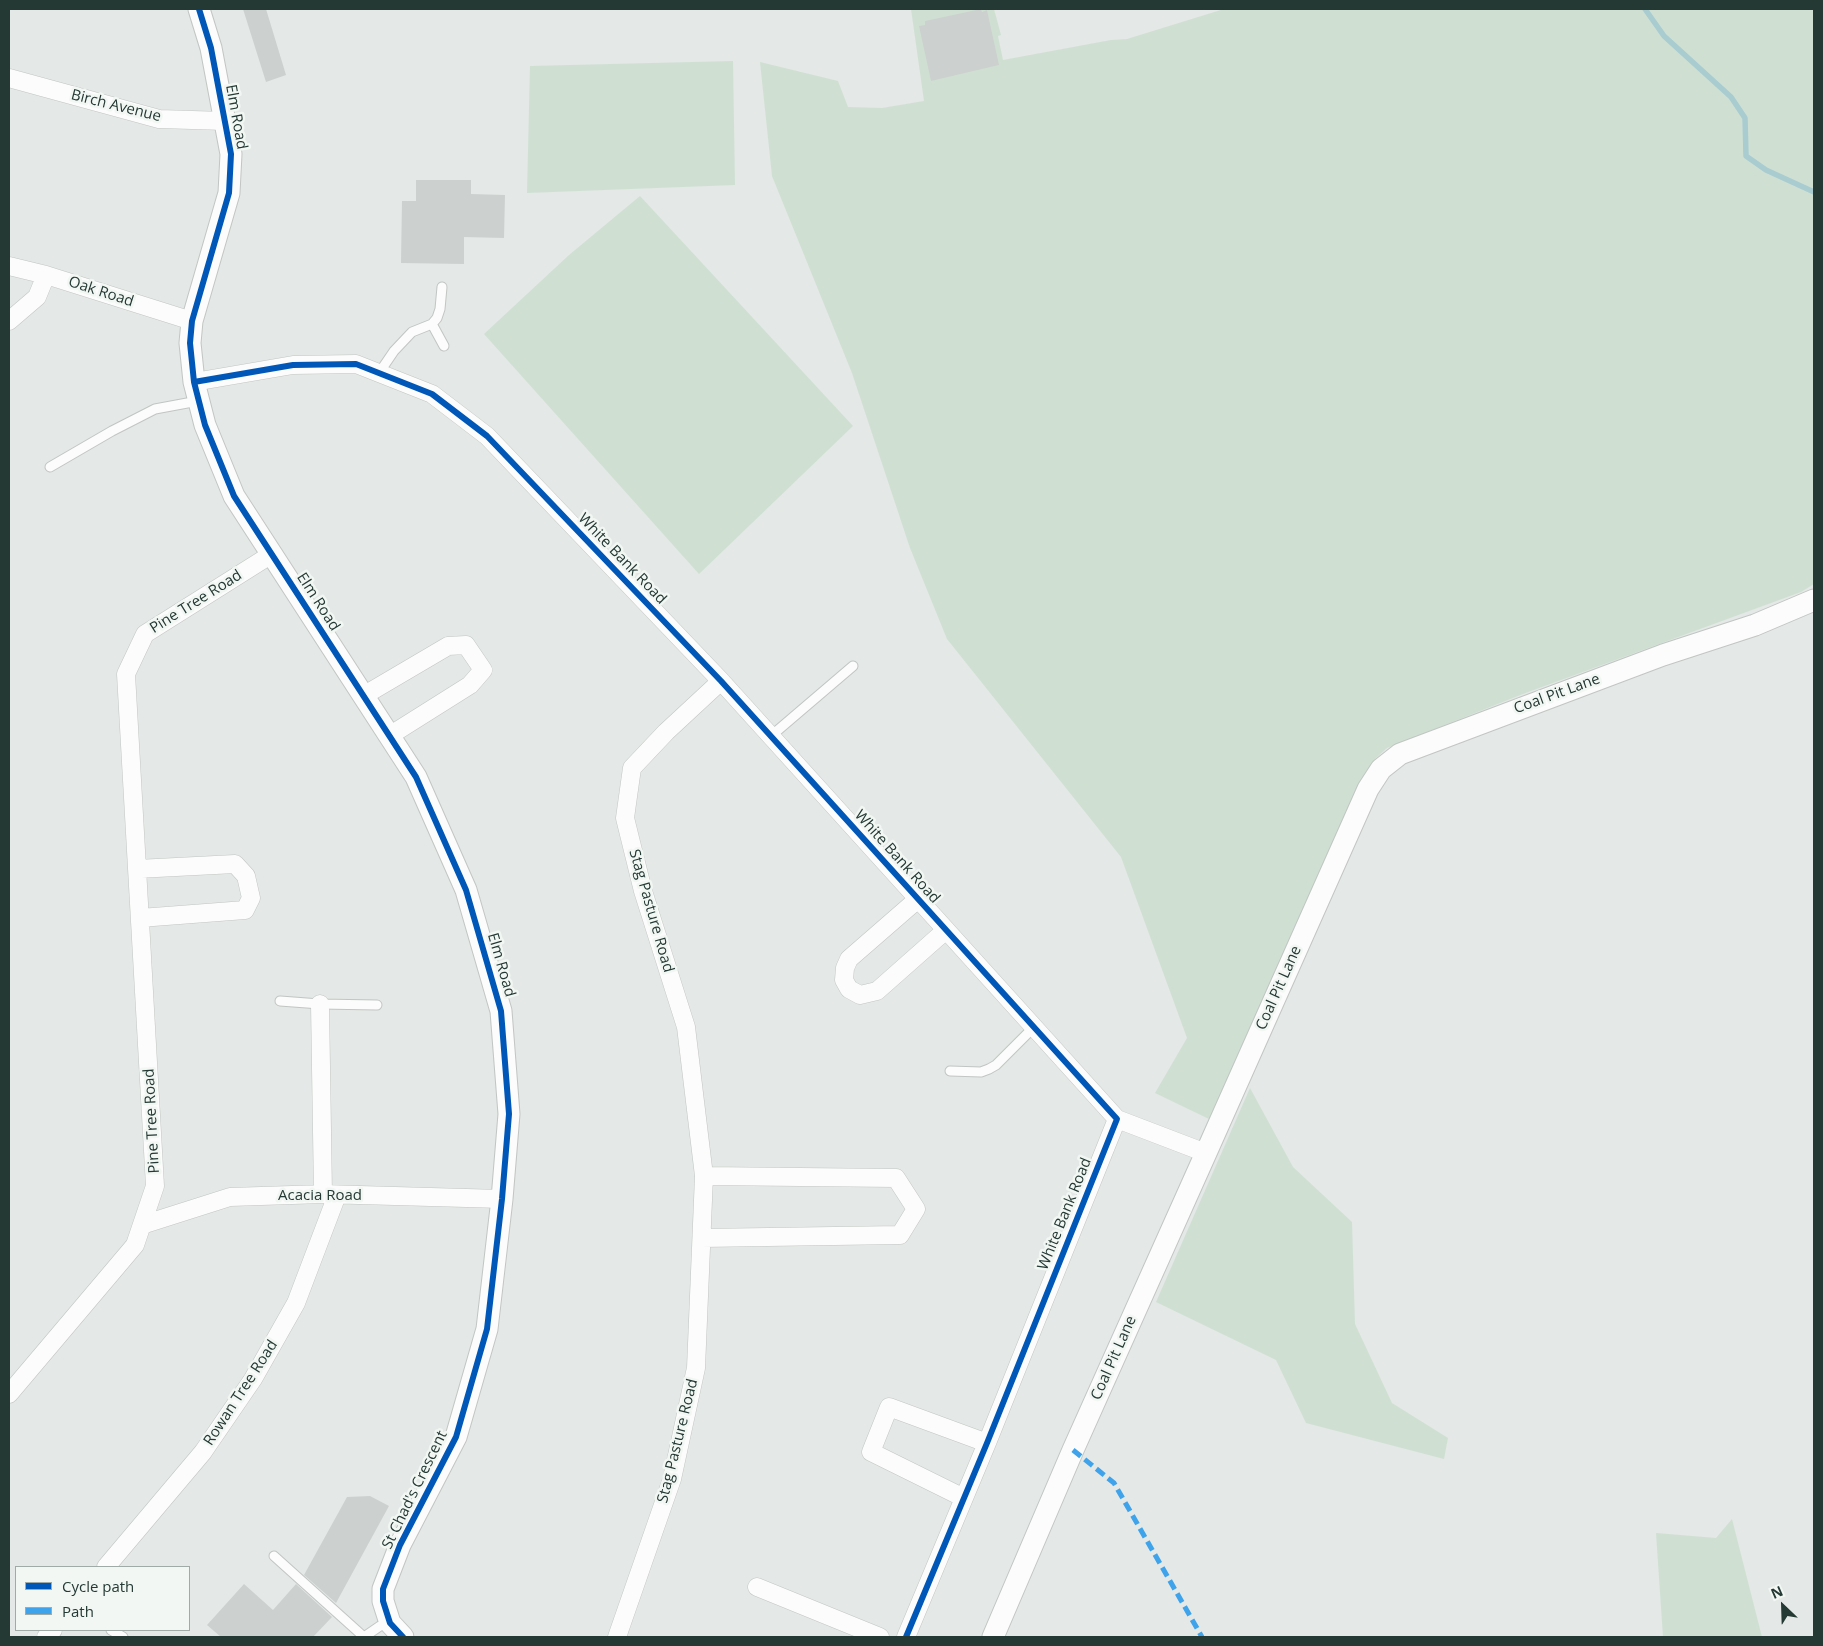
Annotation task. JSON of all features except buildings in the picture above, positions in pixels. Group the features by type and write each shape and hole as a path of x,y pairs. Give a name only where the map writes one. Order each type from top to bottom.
{"street":[{"name":"Elm Road","path":"199,9 211,48 231,154 229,193 192,321 190,343 196,391 205,425 234,496 416,777 466,890 501,1011 509,1114 502,1199"},
{"name":"Birch Avenue","path":"9,78 159,119 225,121"},
{"name":"Oak Road","path":"9,266 46,274 192,321"},
{"path":"9,321 37,296 46,274"},
{"name":"White Bank Road","path":"196,391 293,365 356,364 432,394 487,436 721,681 1117,1119 987,1443 906,1637"},
{"name":"Pine Tree Road","path":"9,1394 136,1245 155,1186 126,674 145,634 272,554"},
{"name":"Coal Pit Lane","path":"993,1637 1073,1450 1368,789 1381,769 1400,754 1663,655 1756,625 1814,600"},
{"path":"363,696 448,646 466,645 483,670 470,685 390,736"},
{"name":"Stag Pasture Road","path":"617,1637 672,1479 696,1368 704,1176 686,1027 643,891 625,818 632,768 666,732 721,681"},
{"path":"137,869 235,864 246,876 251,898 244,910 140,918"},
{"path":"918,899 848,959 844,980 849,989 860,995 877,991 946,930"},
{"path":"320,1004 330,1194"},
{"path":"1117,1119 1206,1153"},
{"path":"702,1238 900,1234 916,1209 896,1178 704,1176"},
{"name":"Acacia Road","path":"142,1225 230,1196 330,1194 502,1199"},
{"name":"Rowan Tree Road","path":"107,1566 203,1452 254,1379 296,1303 330,1194"},
{"name":"St Chad's Crescent","path":"397,1630 383,1601 382,1589 400,1545 456,1437 487,1329 502,1199"},
{"path":"964,1498 871,1452 889,1407 987,1443"},
{"path":"757,1587 880,1637"}],"lane":[{"path":"378,374 394,351 412,332 432,324 437,318 440,309 442,287"},
{"path":"432,324 444,346"},
{"path":"50,467 112,431 196,391"},
{"path":"770,736 853,666"},
{"path":"280,1001 377,1005"},
{"path":"950,1071 981,1072 989,1069 996,1065 1034,1027"},
{"path":"274,1556 364,1637 380,1626 397,1630"}],"green space":[{"path":"911,9 994,9 1001,35 998,36 1003,60 1111,40 1127,39 1224,9 1814,9 1814,584 1801,592 1523,694 1387,748 1376,758 1366,772 1209,1119 1155,1093 1187,1038 1121,857 947,639 910,548 852,373 772,176 760,62 838,81 848,107 882,108 924,101"},
{"path":"733,61 735,185 527,193 530,66"},
{"path":"640,196 853,426 699,574 484,334 569,255"},
{"path":"1250,1088 1293,1167 1352,1222 1355,1324 1392,1403 1448,1438 1444,1459 1306,1423 1276,1360 1156,1302"},
{"path":"1732,1519 1762,1637 1663,1637 1656,1533 1716,1538"}],"waterway":[{"path":"1645,9 1664,36 1731,97 1745,118 1746,156 1766,170 1814,192"}],"marked path":[{"path":"1073,1450 1114,1483 1202,1637"}],"cycle path":[{"path":"199,9 211,48 231,154 229,193 192,321 190,343 194,382 205,425 234,496 416,777 466,890 501,1011 509,1114 502,1199 487,1329 456,1437 400,1545 383,1589 383,1601 390,1623 403,1637"},
{"path":"194,382 293,365 356,364 432,394 487,436 721,681 1117,1119 987,1443 906,1637"}]}
